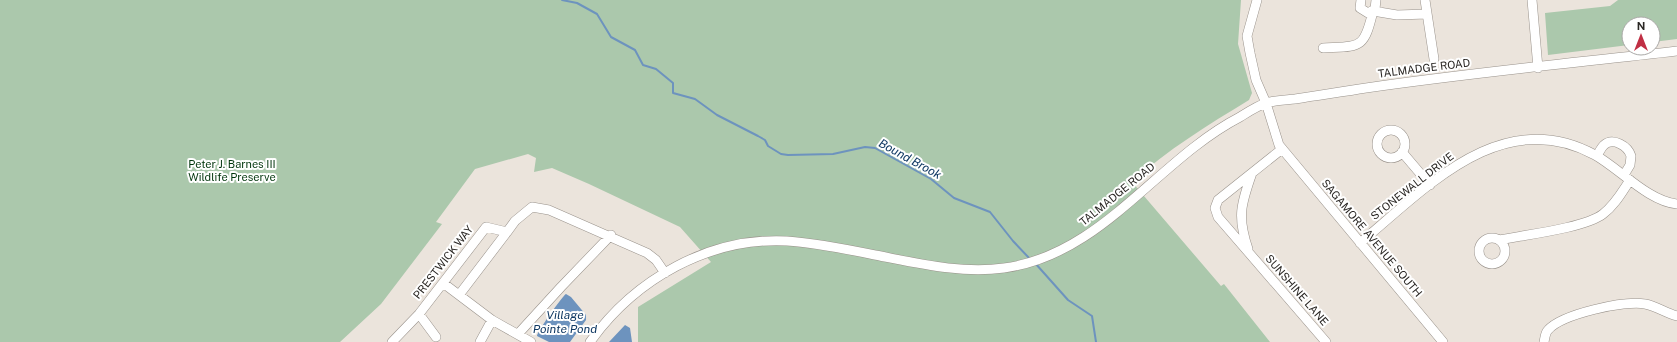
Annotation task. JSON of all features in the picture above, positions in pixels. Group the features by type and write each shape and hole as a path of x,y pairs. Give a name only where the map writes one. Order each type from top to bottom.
{"street":[{"name":"SAGAMORE AVENUE SOUTH","path":"1257,0 1247,36 1256,80 1266,103 1279,145 1443,342"},
{"path":"1361,0 1360,5 1362,11 1368,13 1373,11 1397,16 1427,14"},
{"path":"1323,48 1355,46 1360,43 1366,37 1373,11 1376,6 1376,0"},
{"path":"1426,0 1434,59"},
{"path":"1532,0 1538,68"},
{"name":"TALMADGE ROAD","path":"590,342 609,318 621,306 649,284 665,273 698,256 717,249 760,242 786,241 945,267 967,269 1005,268 1025,264 1077,242 1128,203 1198,142 1230,122 1266,103 1436,78 1538,68 1677,51"},
{"name":"STONEWALL DRIVE","path":"1360,243 1430,185 1468,158 1483,150 1518,141 1555,141 1572,145 1596,156 1655,196 1677,204"},
{"path":"1499,240 1587,222 1603,214 1618,199 1627,177 1631,156 1625,146 1616,142 1604,145 1596,156"},
{"name":"SUNSHINE LANE","path":"1282,149 1218,200 1215,208 1218,218 1326,342"},
{"path":"1402,152 1430,185"},
{"name":"SUNSHINE LANE","path":"1249,254 1241,229 1240,214 1252,172"},
{"path":"459,295 515,221 532,207 549,210 611,235 647,253 656,260 665,273"},
{"name":"PRESTWICK WAY","path":"392,342 419,314 486,227 507,232"},
{"path":"518,334 560,287 611,235"},
{"path":"443,283 492,320 531,342"},
{"path":"1544,342 1548,331 1552,327 1579,314 1596,308 1644,303 1677,316"},
{"path":"419,314 436,337"},
{"path":"480,342 492,320"}],"green space":[{"name":"Peter J. Barnes III Wildlife Preserve","path":"0,0 1241,0 1238,44 1252,93 1249,100 1203,128 1159,159 1132,182 1221,286 1224,284 1270,342 638,342 638,307 711,262 680,227 552,168 534,172 536,158 528,154 475,169 436,222 442,224 381,304 340,342 0,342"},
{"path":"1618,0 1677,0 1677,39 1661,41 1661,16 1621,16 1621,46 1548,55 1545,13 1610,6"}],"water":[{"name":"Village Pointe Pond","path":"566,294 571,297 586,315 586,320 570,342 549,342 537,336 550,314"},
{"path":"625,325 630,328 632,342 609,342"}],"waterway":[{"name":"Bound Brook","path":"562,0 577,3 597,14 611,37 635,50 643,65 656,69 673,83 673,93 695,99 717,115 765,140 768,146 781,154 833,154 865,147 875,148 931,179 954,198 990,212 1013,241 1030,259"},
{"name":"Bound Brook","path":"1035,263 1068,300 1092,316 1096,342"}]}
